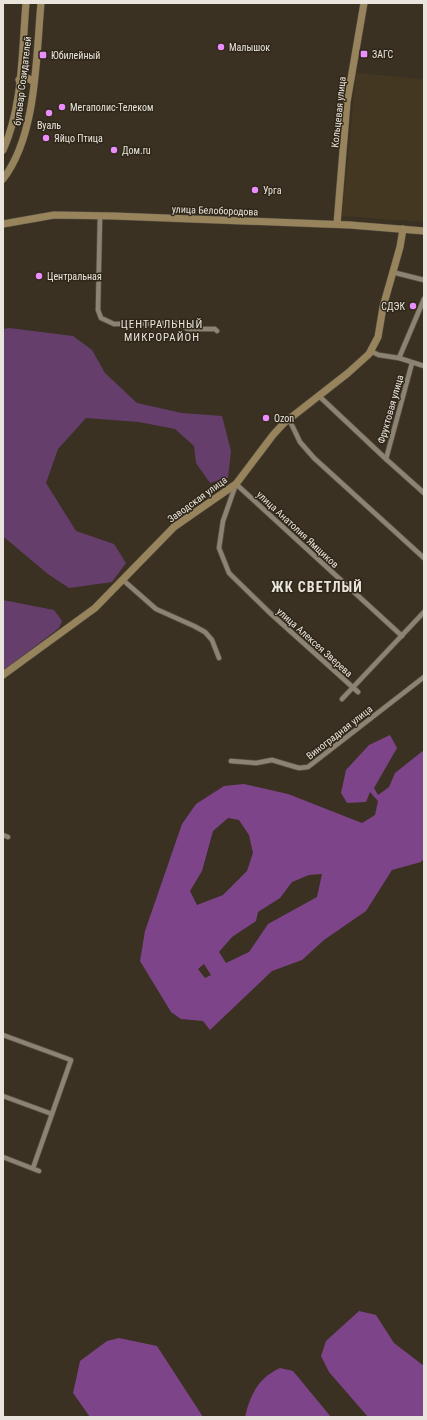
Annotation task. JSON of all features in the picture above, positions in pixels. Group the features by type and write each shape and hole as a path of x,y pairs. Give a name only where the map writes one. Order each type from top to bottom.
{"street":[{"name":"бульвар Созидателей","path":"3,150 13,124 19,80 26,3"},
{"name":"бульвар Созидателей","path":"3,179 11,168 22,145 33,81 41,3"},
{"name":"Кольцевая улица","path":"337,224 347,102 364,3"},
{"path":"19,80 27,78 33,81"},
{"name":"улица Белобородова","path":"4,224 54,215 337,224 403,228 424,231"},
{"path":"100,216 98,310 101,318 114,324 176,323 188,329 215,329 217,331"},
{"name":"Заводская улица","path":"3,675 83,618 123,580 174,527 236,484 273,435 288,419 348,373 370,351 378,337 383,307 400,247 403,228"},
{"path":"392,272 424,280"},
{"path":"399,358 424,300"},
{"path":"370,351 379,355 399,358 424,366"},
{"name":"Фруктовая улица","path":"386,459 412,363"},
{"path":"319,396 386,459 424,491"},
{"path":"288,419 300,442 314,458 424,558"},
{"name":"улица Алексея Зверева","path":"236,484 223,521 219,548 231,576 331,669 358,692"},
{"name":"улица Анатолия Ямщиков","path":"236,484 402,636"},
{"path":"123,580 156,609 205,632 212,640 220,658"},
{"path":"342,699 424,612"},
{"name":"Виноградная улица","path":"231,761 256,763 272,760 299,768 308,767 424,677"},
{"path":"3,1035 71,1060 33,1168"},
{"path":"3,1096 52,1114"},
{"path":"3,1157 40,1170"}],"shaded area":[{"path":"356,73 424,79 424,222 342,216"},
{"path":"9,328 73,336 92,350 105,373 137,403 182,413 222,416 231,451 228,478 210,483 196,463 194,446 175,429 139,422 86,418 58,449 46,483 76,531 114,544 126,563 112,582 69,588 48,574 5,538 3,538 3,329"},
{"path":"3,600 54,610 62,621 59,628 3,671"},
{"path":"390,735 397,748 374,788 378,795 389,787 395,773 424,750 424,858 421,862 392,870 366,911 324,940 302,960 272,971 210,1030 203,1021 181,1019 171,1012 140,961 145,931 182,824 196,804 224,786 244,784 288,794 362,823 375,815 378,801 370,792 366,802 347,803 341,793 346,770 369,745","holes":["228,818 239,820 249,835 253,853 247,871 223,895 197,905 190,891 202,871 213,831","322,874 317,897 268,924 249,952 226,963 219,952 232,937 256,921 258,912 280,898 292,882 309,875","204,964 211,975 205,978 198,969"]},
{"path":"359,1311 376,1315 394,1343 424,1366 424,1417 368,1417 329,1372 321,1356 326,1341"},
{"path":"119,1338 157,1346 203,1417 90,1417 73,1393 80,1361 107,1341"},
{"path":"280,1368 293,1371 331,1417 245,1417 249,1401 256,1388 272,1372"}],"place":[{"name":"Малышок","path":"221,47"},
{"name":"ЗАГС","path":"364,54"},
{"name":"Юбилейный","path":"43,55"},
{"name":"Мегаполис-Телеком","path":"62,107"},
{"name":"Вуаль","path":"49,113"},
{"name":"Яйцо Птица","path":"46,138"},
{"name":"Дом.ru","path":"114,150"},
{"name":"Урга","path":"255,190"},
{"name":"Центральная","path":"39,276"},
{"name":"СДЭК","path":"413,306"},
{"name":"Ozon","path":"266,418"}],"district":[{"name":"ЦЕНТРАЛЬНЫЙ МИКРОРАЙОН","path":"162,330"},
{"name":"ЖК СВЕТЛЫЙ","path":"317,587"}]}
